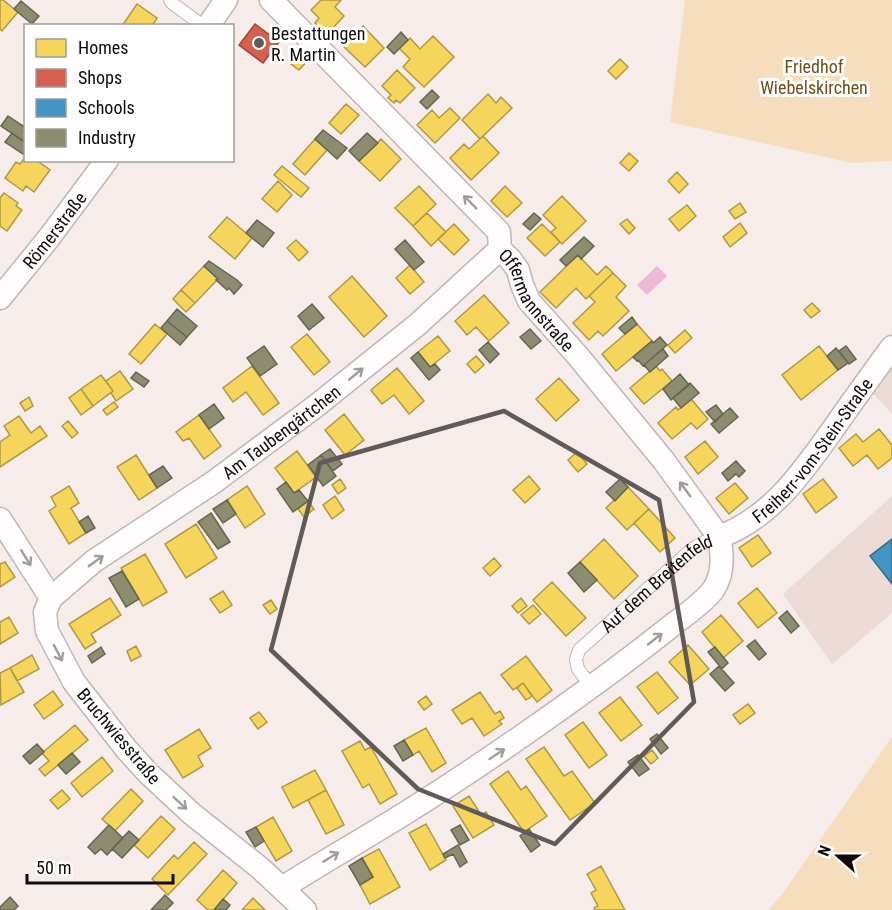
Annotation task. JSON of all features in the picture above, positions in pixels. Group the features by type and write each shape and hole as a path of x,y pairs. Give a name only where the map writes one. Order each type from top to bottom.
{"street":[{"path":"209,24 226,0"},
{"name":"Offermannstraße","path":"271,0 499,232 500,249 518,270 529,301 664,461 719,537"},
{"name":"Römerstraße","path":"0,298 106,162"},
{"name":"Am Taubengärtchen","path":"51,598 94,561 214,482 316,406 417,325 500,249"},
{"name":"Freiherr-vom-Stein-Straße","path":"719,537 733,532 752,520 784,493 804,470 892,347"},
{"path":"0,519 51,598"},
{"name":"Auf dem Breitenfeld","path":"282,888 414,808 520,739 700,603 714,588 720,575 722,562 719,537"},
{"name":"Bruchwiesstraße","path":"51,598 45,612 46,631 74,682 127,750 192,814 282,888 305,910"}],"lane":[{"path":"170,0 200,24"},
{"name":"Auf dem Breitenfeld","path":"591,686 578,669 576,660 579,650 692,549 719,537"}],"highlighted area":[{"path":"504,411 659,500 694,702 555,844 418,789 271,650 320,463"}],"shaded area":[{"path":"657,266 667,276 647,295 637,285"},
{"path":"892,359 892,414 870,390"},
{"path":"892,496 892,613 832,664 783,594"}],"green space":[{"name":"Friedhof Wiebelskirchen","path":"685,0 892,0 892,161 852,163 670,122"},
{"path":"892,737 892,910 768,910 783,893"}],"building: Homes":[{"path":"0,0 18,12 2,31 0,29"},
{"path":"321,0 341,0 335,7 344,16 330,31 336,36 332,40 315,23 319,18 311,10"},
{"path":"137,4 157,18 153,24 123,24"},
{"path":"363,26 384,48 365,67 343,46"},
{"path":"433,36 454,57 424,87 403,67 410,59 399,48 410,38 420,49"},
{"path":"302,50 311,57 299,70 291,64"},
{"path":"620,59 628,67 616,79 608,71"},
{"path":"397,70 415,88 400,103 396,100 394,103 388,98 391,95 382,86"},
{"path":"488,94 496,103 501,97 512,108 480,139 462,120"},
{"path":"346,104 359,115 341,134 329,123"},
{"path":"450,108 460,118 435,143 417,125 432,110 439,118"},
{"path":"483,136 499,153 471,180 450,158 464,144 469,149"},
{"path":"315,139 327,150 305,175 293,164"},
{"path":"381,139 401,159 380,181 359,161"},
{"path":"629,153 638,161 629,171 620,163"},
{"path":"24,159 24,162 39,162 50,170 34,192 26,186 23,191 5,178 16,162 20,164"},
{"path":"282,166 309,188 301,197 274,175"},
{"path":"677,172 688,184 679,193 668,181"},
{"path":"278,181 292,195 277,212 262,199"},
{"path":"419,186 436,204 413,226 395,208"},
{"path":"505,186 522,203 507,217 491,201"},
{"path":"4,193 18,203 16,206 22,210 7,231 0,226 0,198"},
{"path":"562,196 586,221 562,244 551,232 556,228 543,215"},
{"path":"740,203 746,212 735,219 729,211"},
{"path":"687,205 696,216 679,231 669,219"},
{"path":"427,213 446,232 431,246 413,226"},
{"path":"227,217 252,238 235,259 209,237"},
{"path":"627,219 635,228 629,234 620,224"},
{"path":"740,223 747,233 730,247 723,237"},
{"path":"454,224 469,240 454,255 438,239"},
{"path":"542,224 560,242 545,256 527,238"},
{"path":"296,240 308,252 299,261 287,248"},
{"path":"578,255 597,275 606,266 613,273 586,299 576,288 556,308 540,292"},
{"path":"410,265 424,282 410,294 396,278"},
{"path":"204,266 218,279 195,303 181,290"},
{"path":"613,273 626,286 616,297 629,311 603,336 598,331 589,340 573,323 595,302 589,296"},
{"path":"352,276 387,316 364,337 329,297"},
{"path":"181,290 195,303 186,312 173,299"},
{"path":"484,295 509,323 489,341 476,327 467,335 455,321"},
{"path":"812,303 820,311 811,318 804,310"},
{"path":"155,324 167,334 141,364 129,354"},
{"path":"637,324 652,341 616,371 602,354"},
{"path":"685,330 692,338 675,353 668,345"},
{"path":"307,334 330,362 314,375 291,347"},
{"path":"438,336 450,351 430,367 418,352"},
{"path":"819,346 838,370 801,400 782,375"},
{"path":"476,356 484,365 475,373 467,364"},
{"path":"252,366 279,403 263,415 246,392 233,402 223,388"},
{"path":"656,366 660,371 662,369 672,381 644,404 630,388"},
{"path":"397,368 424,401 409,414 394,395 382,404 371,390"},
{"path":"120,371 133,389 116,401 106,381"},
{"path":"101,375 113,391 93,406 81,389"},
{"path":"559,378 579,400 556,421 536,399"},
{"path":"81,389 93,406 81,415 69,398"},
{"path":"29,397 33,406 25,411 20,403"},
{"path":"691,399 708,419 697,429 691,423 672,439 658,423 676,407 678,410"},
{"path":"114,402 118,407 107,415 103,410"},
{"path":"344,414 364,440 345,455 325,430"},
{"path":"199,415 221,446 204,459 189,438 183,441 176,432"},
{"path":"19,416 31,433 40,426 47,436 0,467 0,442 10,435 4,426"},
{"path":"68,421 78,433 72,438 62,426"},
{"path":"879,429 892,445 892,458 878,469 867,455 853,466 839,448 856,434 863,442"},
{"path":"705,441 718,457 698,474 685,457"},
{"path":"297,451 316,477 294,493 275,468"},
{"path":"577,452 587,464 578,472 568,460"},
{"path":"136,455 157,488 139,500 117,467"},
{"path":"529,476 540,489 525,503 513,490"},
{"path":"340,479 346,488 338,494 332,485"},
{"path":"823,479 837,497 816,513 803,494"},
{"path":"735,483 748,498 729,514 716,498"},
{"path":"69,486 79,503 71,508 86,533 69,544 49,511 56,506 51,497"},
{"path":"247,486 265,514 245,528 227,500"},
{"path":"628,487 649,509 627,530 606,508"},
{"path":"335,496 344,510 332,519 323,505"},
{"path":"308,501 314,509 304,517 298,509"},
{"path":"649,509 675,538 660,552 634,523"},
{"path":"196,524 217,558 186,578 165,544"},
{"path":"758,535 771,553 752,567 739,548"},
{"path":"604,539 638,576 614,599 580,562"},
{"path":"145,554 167,592 143,606 121,568"},
{"path":"494,558 501,566 490,576 483,568"},
{"path":"5,562 15,577 0,587 0,564"},
{"path":"552,582 586,618 566,636 533,600"},
{"path":"757,588 777,613 758,628 738,603"},
{"path":"223,591 232,605 220,613 210,599"},
{"path":"110,598 121,615 91,634 96,642 85,649 69,624"},
{"path":"521,598 527,606 518,613 512,606"},
{"path":"271,600 277,609 270,614 263,605"},
{"path":"533,605 541,614 529,624 521,615"},
{"path":"721,615 743,641 723,658 702,632"},
{"path":"9,617 18,633 0,644 0,622"},
{"path":"688,645 709,669 690,685 669,662"},
{"path":"136,646 141,656 131,661 127,651"},
{"path":"32,655 39,669 17,681 10,668"},
{"path":"526,656 552,690 537,702 523,683 513,690 501,675"},
{"path":"10,668 24,692 1,705 0,673"},
{"path":"657,672 678,698 658,714 637,687"},
{"path":"523,683 532,696 526,700 517,688"},
{"path":"53,691 63,705 44,719 34,705"},
{"path":"480,692 495,714 500,711 504,718 499,721 502,724 484,736 472,718 462,724 452,710"},
{"path":"426,696 432,704 424,710 418,702"},
{"path":"620,697 642,725 621,741 599,713"},
{"path":"748,704 755,713 740,724 733,715"},
{"path":"259,712 267,722 258,729 250,718"},
{"path":"583,722 607,755 589,768 565,735"},
{"path":"75,725 88,740 45,776 39,769 49,761 42,753"},
{"path":"426,728 446,763 432,772 419,751 413,755 404,740"},
{"path":"199,729 211,748 198,756 203,766 183,778 165,750"},
{"path":"360,741 365,750 371,747 397,794 380,804 369,784 363,788 342,751"},
{"path":"544,747 564,776 572,771 595,803 570,820 526,759"},
{"path":"652,750 658,758 651,764 644,756"},
{"path":"102,757 113,771 82,797 71,783"},
{"path":"315,770 326,790 293,808 282,787"},
{"path":"508,771 521,790 526,786 547,816 524,832 490,784"},
{"path":"131,789 143,801 115,831 102,819"},
{"path":"62,790 70,799 58,809 50,800"},
{"path":"326,790 344,825 326,834 308,800"},
{"path":"469,796 481,815 486,812 494,825 473,838 453,806"},
{"path":"161,816 175,829 148,858 134,845"},
{"path":"273,817 292,851 276,861 256,827"},
{"path":"426,824 446,860 430,870 409,833"},
{"path":"194,842 207,854 168,895 152,879 174,855 178,859"},
{"path":"379,849 400,887 370,904 360,885 373,877 362,858"},
{"path":"601,866 625,910 595,910 594,908 598,906 591,893 596,890 587,874"},
{"path":"223,870 237,883 214,910 208,910 197,900"},
{"path":"253,898 265,910 242,910"}],"building: Shops":[{"name":"Bestattungen R. Martin","path":"255,24 279,42 263,63 239,45"}],"building: Schools":[{"path":"892,539 892,584 870,556"}],"building: Industry":[{"path":"21,1 39,16 32,24 14,9"},
{"path":"401,32 408,40 394,54 387,47"},
{"path":"432,90 439,97 427,109 420,102"},
{"path":"8,116 24,127 24,142 1,126"},
{"path":"323,130 347,148 337,159 315,139"},
{"path":"12,133 24,142 24,153 23,154 5,142"},
{"path":"367,133 378,143 359,161 349,151"},
{"path":"534,213 541,219 530,230 523,224"},
{"path":"257,220 274,233 263,247 246,233"},
{"path":"584,237 594,246 581,259 578,255 566,266 560,260"},
{"path":"405,240 424,262 414,270 395,249"},
{"path":"209,261 242,285 234,294 216,280 218,279 204,266"},
{"path":"312,304 324,318 309,330 298,316"},
{"path":"177,309 197,326 187,337 167,321"},
{"path":"632,317 637,324 625,334 619,328"},
{"path":"167,321 187,337 180,345 161,328"},
{"path":"530,329 541,341 531,349 520,337"},
{"path":"660,337 667,345 643,366 633,357"},
{"path":"488,342 499,354 490,363 479,350"},
{"path":"264,346 277,364 260,376 247,358"},
{"path":"846,346 856,359 849,364 839,351"},
{"path":"836,348 848,363 838,370 827,356"},
{"path":"663,349 668,356 650,372 644,365"},
{"path":"418,352 430,367 435,364 440,370 429,380 411,358"},
{"path":"136,372 149,381 144,387 131,378"},
{"path":"680,374 689,385 671,400 663,389"},
{"path":"690,383 699,393 681,408 673,398"},
{"path":"214,404 224,418 209,429 199,415"},
{"path":"716,405 723,414 715,422 706,412"},
{"path":"730,408 738,417 719,433 711,424"},
{"path":"330,449 342,464 333,471 321,455"},
{"path":"321,455 336,476 323,486 308,465"},
{"path":"736,461 745,471 739,477 736,474 728,481 722,473"},
{"path":"163,466 172,478 157,488 149,475"},
{"path":"620,479 628,487 615,501 606,492"},
{"path":"286,482 294,493 299,490 308,501 293,512 277,489"},
{"path":"227,500 236,514 223,523 213,509"},
{"path":"211,513 230,542 218,549 198,522"},
{"path":"88,516 95,528 86,533 79,522"},
{"path":"580,562 597,580 584,592 568,573"},
{"path":"122,571 139,599 126,607 109,578"},
{"path":"787,611 799,626 791,633 779,618"},
{"path":"755,640 766,654 759,660 747,646"},
{"path":"101,647 105,654 92,663 88,656"},
{"path":"715,647 728,663 722,669 708,652"},
{"path":"719,666 734,683 725,691 710,674"},
{"path":"657,734 668,748 661,754 650,739"},
{"path":"404,740 413,755 403,761 394,746"},
{"path":"37,744 44,752 30,764 23,756"},
{"path":"72,753 80,762 66,774 58,765"},
{"path":"638,755 649,769 639,776 628,762"},
{"path":"109,825 123,838 107,855 101,849 95,854 88,847"},
{"path":"460,825 469,840 460,845 451,830"},
{"path":"256,827 264,841 255,847 246,832"},
{"path":"529,829 540,845 531,852 520,836"},
{"path":"129,831 139,840 122,858 112,849"},
{"path":"458,845 467,862 460,867 453,854 445,858 443,854"},
{"path":"362,858 373,877 360,885 349,866"},
{"path":"165,895 173,903 166,910 151,910"},
{"path":"10,897 18,906 14,910 0,910 0,907"},
{"path":"223,899 230,905 226,910 214,910"}],"place":[{"name":"Bestattungen R. Martin","path":"259,43"}]}
